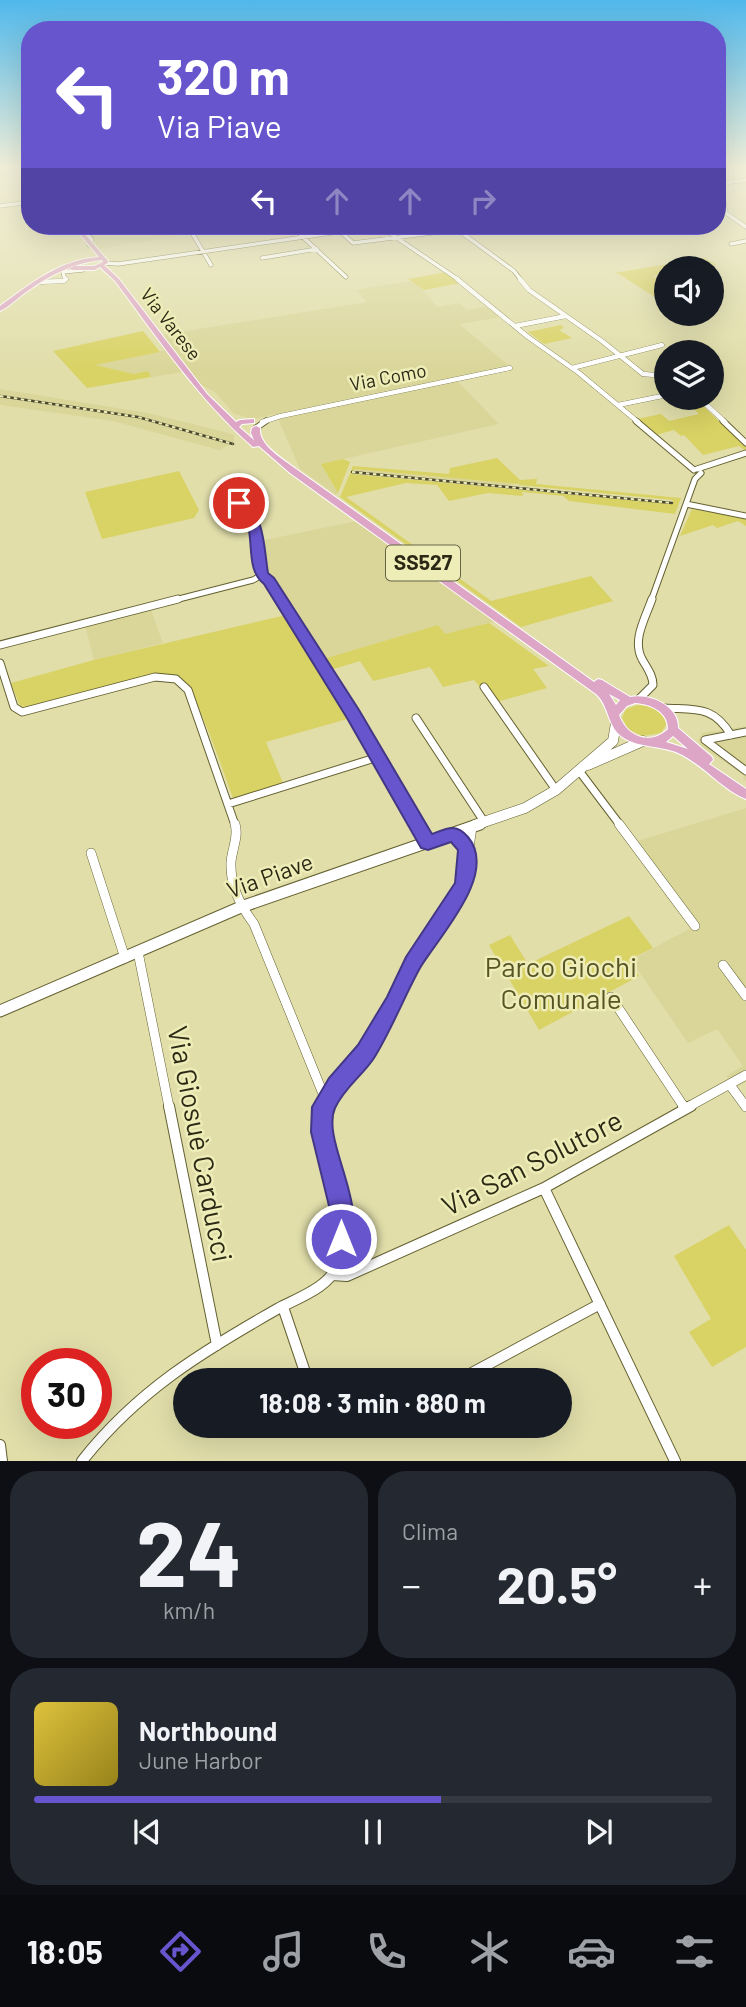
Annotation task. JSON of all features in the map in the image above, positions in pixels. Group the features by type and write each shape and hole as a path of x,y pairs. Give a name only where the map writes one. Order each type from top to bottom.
{"main road":[{"name":"Via Varese","path":"84,235 110,274 199,387 223,416 238,429"},
{"path":"85,266 91,255 89,244"},
{"path":"0,309 51,272 103,263"},
{"name":"Via Varese","path":"85,266 117,280"},
{"name":"Via Varese","path":"199,387 227,412 254,424"},
{"path":"238,429 254,424"},
{"name":"SS527","path":"254,424 259,442 290,467"},
{"name":"SS527","path":"238,429 254,444 556,657 604,695 616,718"},
{"name":"SS527","path":"556,657 634,700"},
{"path":"634,700 660,705 673,725 746,793 683,751 626,735 616,718 622,704 634,700"},
{"path":"649,741 666,738 673,725"}],"street":[{"path":"194,235 211,265"},
{"path":"110,274 108,267 118,264 318,235"},
{"path":"344,235 352,243 411,235"},
{"path":"392,235 442,267 572,368 696,470"},
{"path":"465,235 514,271 529,290 643,374 654,375"},
{"path":"305,237 346,277"},
{"path":"731,244 746,241"},
{"path":"262,258 317,249"},
{"path":"103,263 118,264"},
{"path":"37,282 64,281 63,272 85,266"},
{"path":"515,326 567,316"},
{"path":"572,368 654,347"},
{"name":"Via Como","path":"254,424 510,368"},
{"path":"618,405 654,398"},
{"path":"712,410 746,443"},
{"path":"696,470 746,453"},
{"path":"634,700 650,692 654,684 652,674 636,650 640,630 686,505 696,470"},
{"path":"237,502 250,515 262,575 270,581 428,843"},
{"path":"686,505 746,516"},
{"path":"0,645 253,580 262,575"},
{"path":"640,630 640,651 657,679 660,705 714,713 731,735"},
{"path":"0,663 14,707 22,712 155,677 176,679 188,690 237,830 231,878 242,907 254,924 326,1101"},
{"path":"484,687 556,790"},
{"path":"673,725 691,709"},
{"path":"416,718 485,823"},
{"name":"Via Piave","path":"0,1010 242,907 525,808 556,790 613,741 616,718"},
{"path":"746,732 708,738 705,741 746,771"},
{"name":"Via Piave","path":"584,768 649,741"},
{"path":"228,804 378,757"},
{"path":"584,768 695,926"},
{"path":"82,1461 116,1420 151,1391 218,1345 317,1287 332,1275 339,1253 342,1210 321,1124 321,1114 326,1101 366,1053 412,963 463,887 467,876 467,848 472,827"},
{"path":"455,833 467,848"},
{"path":"92,853 125,958"},
{"name":"Via Giosuè Carducci","path":"138,952 218,1345"},
{"path":"723,965 746,996"},
{"path":"611,997 685,1109"},
{"name":"Via San Solutore","path":"332,1275 347,1276 544,1188 746,1075"},
{"path":"730,1085 746,1107"},
{"path":"544,1188 675,1461"},
{"path":"481,1368 600,1304"},
{"path":"283,1307 304,1368"},
{"path":"0,1445 2,1461"}],"shaded area":[{"path":"91,235 183,235 99,249"},
{"path":"410,281 419,285 437,307 459,303 467,310 489,306 502,317 459,324 513,369 457,381 499,424 321,464 338,493 336,495 300,469 276,414 254,419 234,414 215,392 200,384 162,335 367,302 356,290"},
{"path":"166,350 183,372 151,377 148,371 134,374 93,365"},
{"path":"0,389 148,413 234,435 234,442 219,450 113,421 0,405"},
{"path":"353,469 507,483 513,484 513,489 351,474"},
{"path":"362,520 500,620 445,635 438,625 320,660 270,580 260,541"},
{"path":"151,610 163,643 94,660 85,625"},
{"path":"746,726 746,781 743,779 745,776 701,746 698,741 702,733"},
{"path":"746,808 746,1082 735,1088 726,1076 743,1066 717,1029 688,1043 631,960 691,928 631,843"}],"green space":[{"path":"654,266 654,296 619,274 614,273"},
{"path":"447,272 462,283 424,290 408,279"},
{"path":"561,325 564,328 559,330 572,338 544,344 528,332"},
{"path":"143,331 160,352 95,365 134,374 148,371 151,377 87,388 53,351"},
{"path":"695,410 707,410 746,447 746,451 739,446 703,455 684,435 681,436 674,430 656,435 637,419 661,414 669,421 699,414"},
{"path":"497,458 520,480 537,479 536,484 681,498 675,514 569,501 563,496 522,492 523,496 488,493 449,501 437,485 406,483 346,497 491,601 591,576 613,601 521,627 340,497 353,466 449,474 450,468","holes":["354,469 518,484 518,481 519,485 673,500 672,504 352,474"]},
{"path":"343,459 350,462 338,493 321,464"},
{"path":"179,471 199,510 194,518 102,539 85,492"},
{"path":"692,509 746,519 746,526 738,521 717,528 713,525 680,536"},
{"path":"286,615 351,718 266,742 283,783 233,798 201,713 193,696 178,677 156,674 28,707 20,706 11,683 94,660"},
{"path":"489,623 549,666 533,669 547,688 493,703 474,680 443,687 430,667 373,681 360,661 327,671 320,660 438,625 445,634"},
{"path":"638,705 660,712 666,725 661,733 642,736 628,729 622,718 626,709"},
{"name":"Parco Giochi Comunale","path":"629,916 653,948 628,960 639,976 539,1030 489,945 510,935 528,964"},
{"path":"729,1225 746,1250 746,1347 712,1367 689,1332 711,1319 674,1256"}],"railway":[{"path":"0,396 138,417 233,444"},
{"path":"352,472 672,503"}],"route":[{"path":"239,503 250,515 254,527 262,575 270,581 353,714 428,843 455,833 467,848 467,876 463,887 412,963 394,1003 366,1053 336,1086 323,1107 321,1124 342,1210 341,1239"}]}
